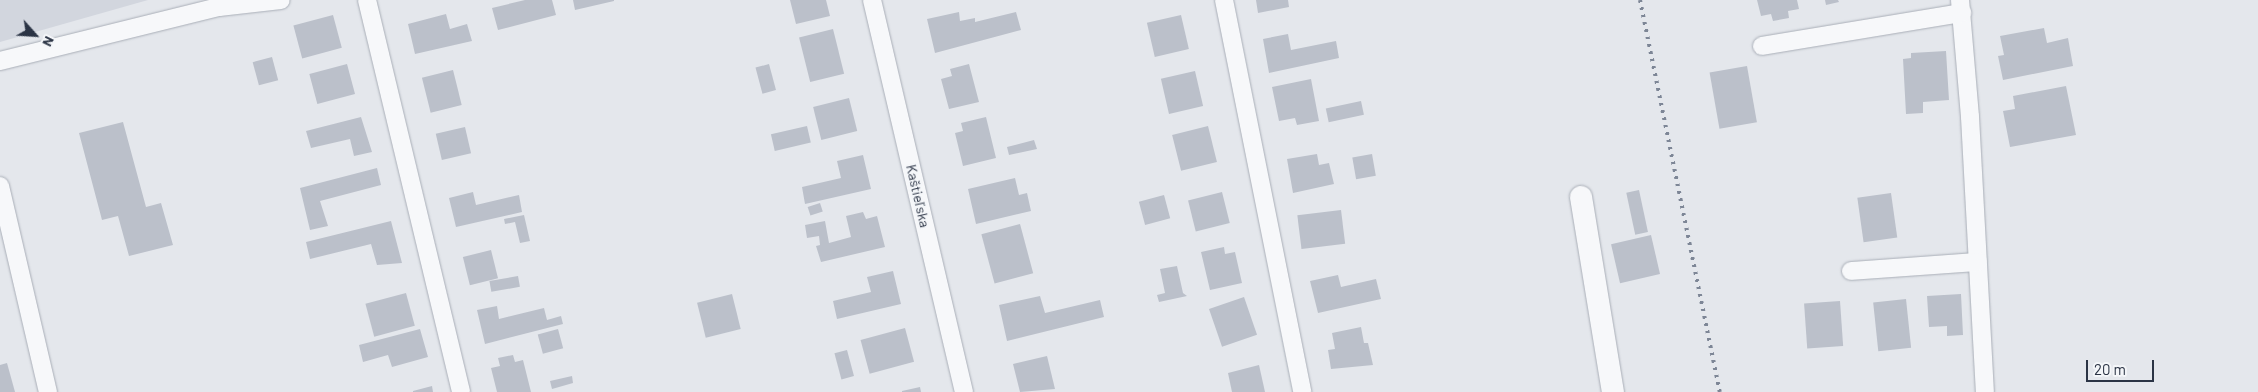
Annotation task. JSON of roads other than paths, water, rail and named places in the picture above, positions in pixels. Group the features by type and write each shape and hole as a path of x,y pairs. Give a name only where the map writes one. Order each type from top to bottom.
{"street":[{"path":"0,61 218,7 281,0"},
{"path":"367,0 461,392"},
{"name":"Kaštieľska","path":"872,0 964,392"},
{"path":"1224,0 1302,392"},
{"path":"1762,46 1961,6 1985,392"},
{"path":"0,186 48,392"},
{"path":"1581,197 1613,392"},
{"path":"1852,271 1978,262"}],"railway":[{"path":"1640,0 1720,392"}]}
